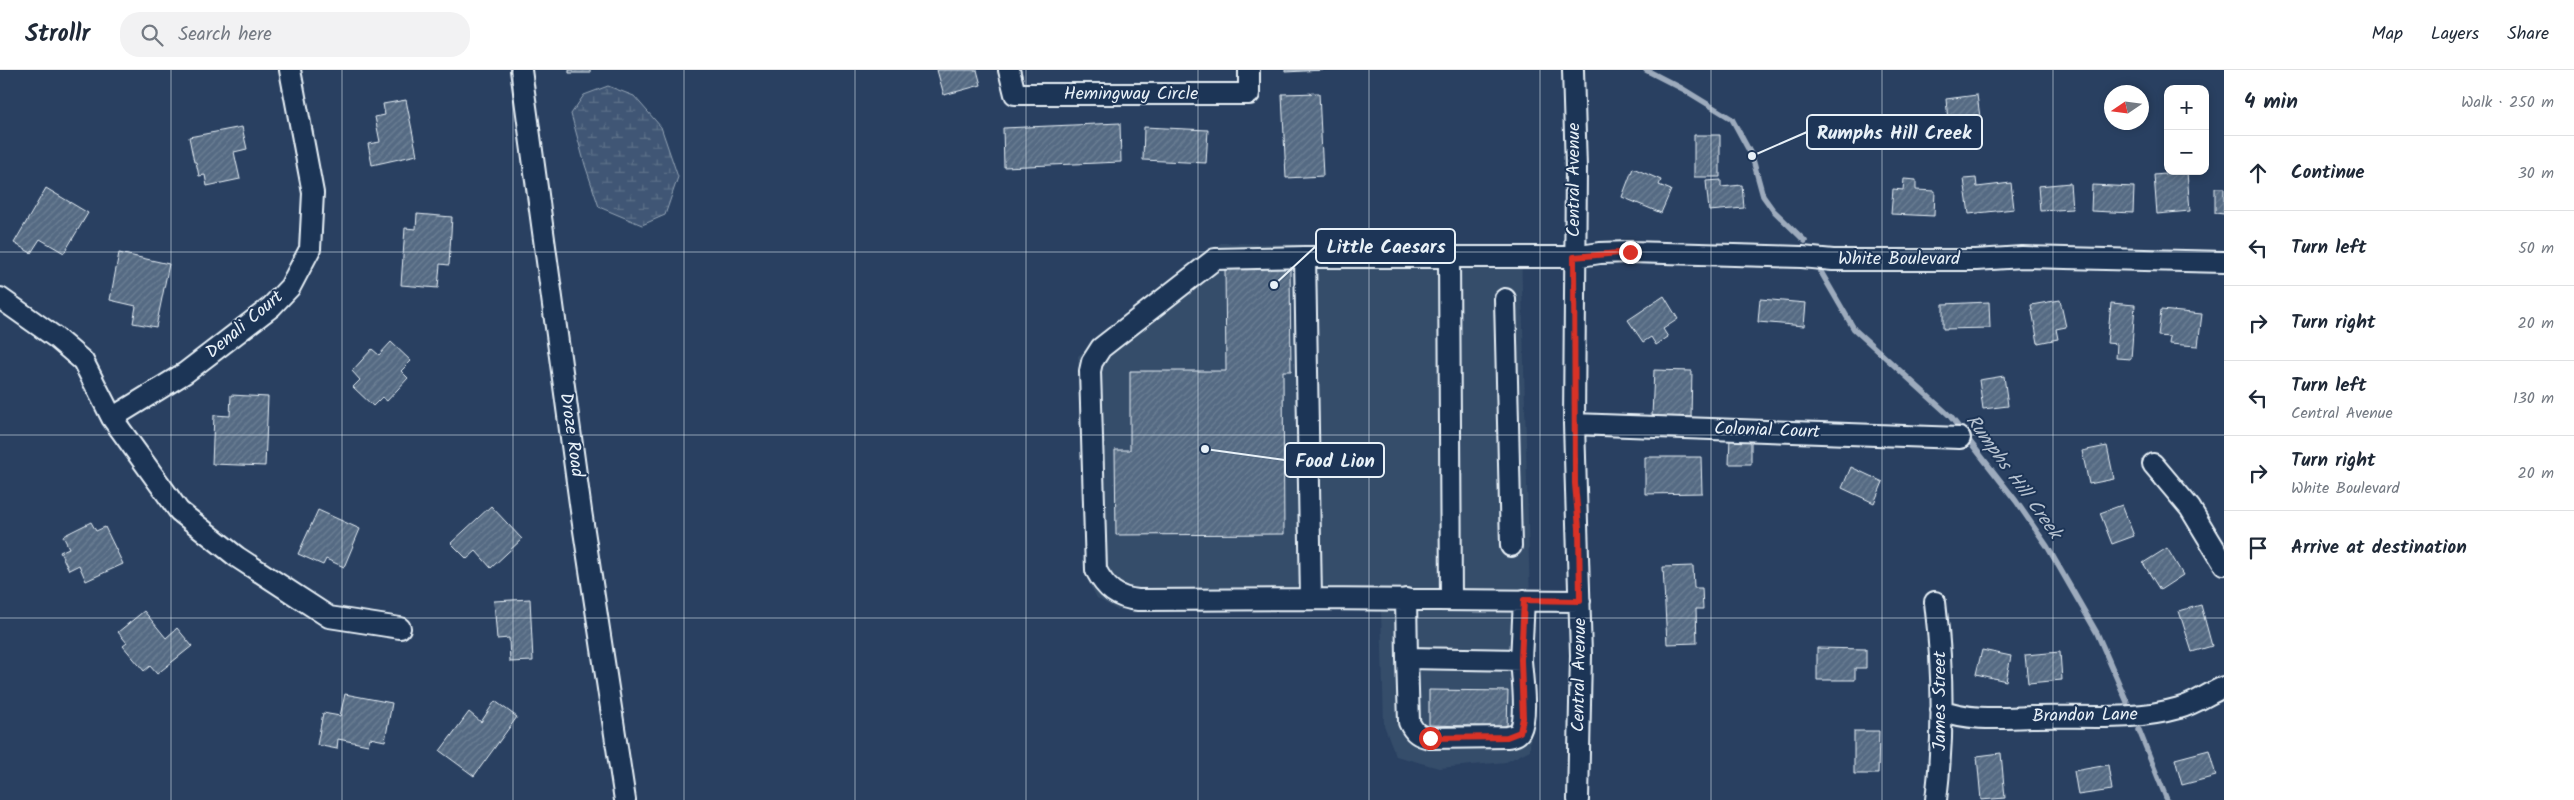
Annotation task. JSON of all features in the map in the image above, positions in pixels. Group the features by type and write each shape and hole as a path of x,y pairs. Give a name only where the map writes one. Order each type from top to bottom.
{"street":[{"name":"Denali Court","path":"112,418 185,374 270,307 290,287 306,257 310,249 313,193 290,70"},
{"name":"Droze Road","path":"521,70 581,512 625,800"},
{"name":"Hemingway Circle","path":"1008,70 1015,94 1249,94 1249,70"},
{"name":"Central Avenue","path":"1573,70 1576,168 1574,424 1582,654 1578,800"},
{"name":"White Boulevard","path":"1580,601 1125,599 1106,587 1096,570 1090,371 1092,362 1101,348 1215,259 1574,257 1630,252 1802,257 1833,260 1976,260 2022,257 2224,262"},
{"path":"1305,257 1311,599"},
{"path":"1449,257 1452,600"},
{"path":"0,298 55,337 84,361 112,418 179,511 237,557 329,617 400,628"},
{"path":"1506,299 1510,546"},
{"name":"Colonial Court","path":"1574,424 1960,438"},
{"path":"2153,464 2190,508 2224,564"},
{"path":"1406,599 1409,722 1412,730 1420,736 1430,738 1507,737 1520,732 1523,718 1521,660 1524,600"},
{"name":"James Street","path":"1935,602 1940,644 1941,710 1936,800"},
{"path":"1407,658 1521,660"},
{"name":"Brandon Lane","path":"1941,710 1955,715 1989,719 2110,719 2154,714 2180,708 2224,687"}],"shaded area":[{"path":"1221,243 1521,248 1532,680 1530,750 1506,762 1439,768 1396,756 1384,725 1381,608 1117,610 1097,598 1087,579 1078,356 1208,251"}],"green space":[{"path":"608,86 634,96 661,127 678,177 665,215 642,225 599,207 571,114 584,95"}],"building":[{"path":"569,70 590,70 590,73 569,73"},
{"path":"937,70 977,70 981,85 944,95"},
{"path":"1285,70 1323,70 1285,72"},
{"path":"1319,93 1323,176 1286,178 1282,94"},
{"path":"1977,95 1980,117 1948,121 1946,99"},
{"path":"406,100 417,155 372,165 368,144 380,142 375,117 385,115 383,104"},
{"path":"1120,123 1121,162 1004,167 1003,128"},
{"path":"242,127 247,149 234,152 240,179 207,186 205,175 199,176 189,137"},
{"path":"1144,127 1208,130 1206,163 1143,160"},
{"path":"1694,135 1720,135 1720,177 1694,177"},
{"path":"1633,168 1661,180 1659,185 1671,190 1661,213 1622,197"},
{"path":"2154,175 2187,175 2190,211 2157,214"},
{"path":"1976,178 1977,187 2011,183 2014,209 1969,214 1964,179"},
{"path":"1904,179 1916,180 1916,190 1935,191 1934,216 1891,214 1893,189 1903,190"},
{"path":"1721,180 1721,187 1742,185 1744,208 1709,211 1706,181"},
{"path":"2070,183 2072,209 2040,211 2038,186"},
{"path":"2092,185 2134,187 2133,213 2091,211"},
{"path":"46,188 88,213 64,253 40,239 31,253 14,243"},
{"path":"2215,188 2224,188 2224,214 2215,213"},
{"path":"417,214 452,217 449,265 440,264 438,288 401,285 405,228 416,229"},
{"path":"119,253 169,264 156,327 133,323 136,306 110,300"},
{"path":"1290,268 1291,371 1283,371 1284,534 1116,535 1115,450 1130,450 1130,371 1226,371 1225,269"},
{"path":"1664,296 1678,319 1663,329 1668,337 1656,345 1651,337 1643,342 1628,320"},
{"path":"1760,299 1806,303 1804,326 1758,322"},
{"path":"2060,300 2066,327 2056,329 2058,339 2038,343 2031,305"},
{"path":"1989,302 1990,328 1943,329 1943,304"},
{"path":"2111,303 2135,305 2131,359 2116,358 2117,344 2107,343"},
{"path":"2161,310 2202,314 2198,346 2169,344 2170,337 2158,336"},
{"path":"391,342 411,361 401,371 408,378 387,401 382,397 373,406 353,387 360,380 352,371 372,349 379,355"},
{"path":"1654,370 1692,371 1691,417 1652,416"},
{"path":"2004,376 2008,406 1983,409 1979,380"},
{"path":"231,395 268,397 265,466 212,464 214,415 230,416"},
{"path":"1730,436 1751,436 1751,464 1729,464"},
{"path":"2107,446 2114,479 2089,484 2082,451"},
{"path":"1645,457 1701,457 1702,493 1645,494"},
{"path":"1851,467 1883,482 1874,503 1842,488"},
{"path":"2122,505 2134,536 2112,544 2100,513"},
{"path":"491,506 522,539 491,568 476,551 467,559 451,543"},
{"path":"318,510 360,529 344,567 326,559 323,565 298,554"},
{"path":"91,522 96,531 105,527 123,564 86,581 79,565 69,570 60,552 69,548 63,536"},
{"path":"2167,548 2183,575 2160,590 2143,563"},
{"path":"1693,566 1694,588 1702,588 1703,609 1696,609 1697,643 1667,644 1663,567"},
{"path":"530,599 533,661 510,662 509,638 497,639 494,601"},
{"path":"2201,605 2212,646 2192,652 2179,611"},
{"path":"144,611 166,638 177,628 192,646 157,674 150,666 144,671 123,646 127,643 118,632"},
{"path":"1817,648 1866,649 1866,668 1855,668 1855,680 1817,680"},
{"path":"1982,650 2011,656 2006,681 1976,674"},
{"path":"2060,652 2062,680 2028,683 2025,655"},
{"path":"1429,690 1508,691 1507,727 1429,725"},
{"path":"345,694 392,703 385,741 370,738 368,745 338,739 337,749 317,745 323,713 340,716"},
{"path":"495,701 517,717 474,776 440,751 469,712 481,722"},
{"path":"1854,731 1879,731 1878,774 1854,774"},
{"path":"2209,750 2216,776 2182,785 2175,759"},
{"path":"2001,753 2005,798 1981,800 1977,756"},
{"path":"2108,765 2112,790 2078,795 2074,771"}],"waterway":[{"name":"Rumphs Hill Creek","path":"1646,70 1683,89 1732,119 1752,156 1763,196 1773,210 1805,241"},
{"name":"Rumphs Hill Creek","path":"1821,272 1854,329 1950,416 2016,501 2047,546 2097,633 2127,702"},
{"name":"Rumphs Hill Creek","path":"2139,730 2167,800"}],"place":[{"name":"Rumphs Hill Creek","path":"1752,156"},
{"name":"Little Caesars","path":"1274,285"},
{"name":"Food Lion","path":"1205,449"}],"route":[{"path":"1430,738 1507,737 1515,736 1520,732 1523,718 1521,660 1524,600 1580,601 1579,528 1575,484 1574,257 1600,253 1630,252"}]}
